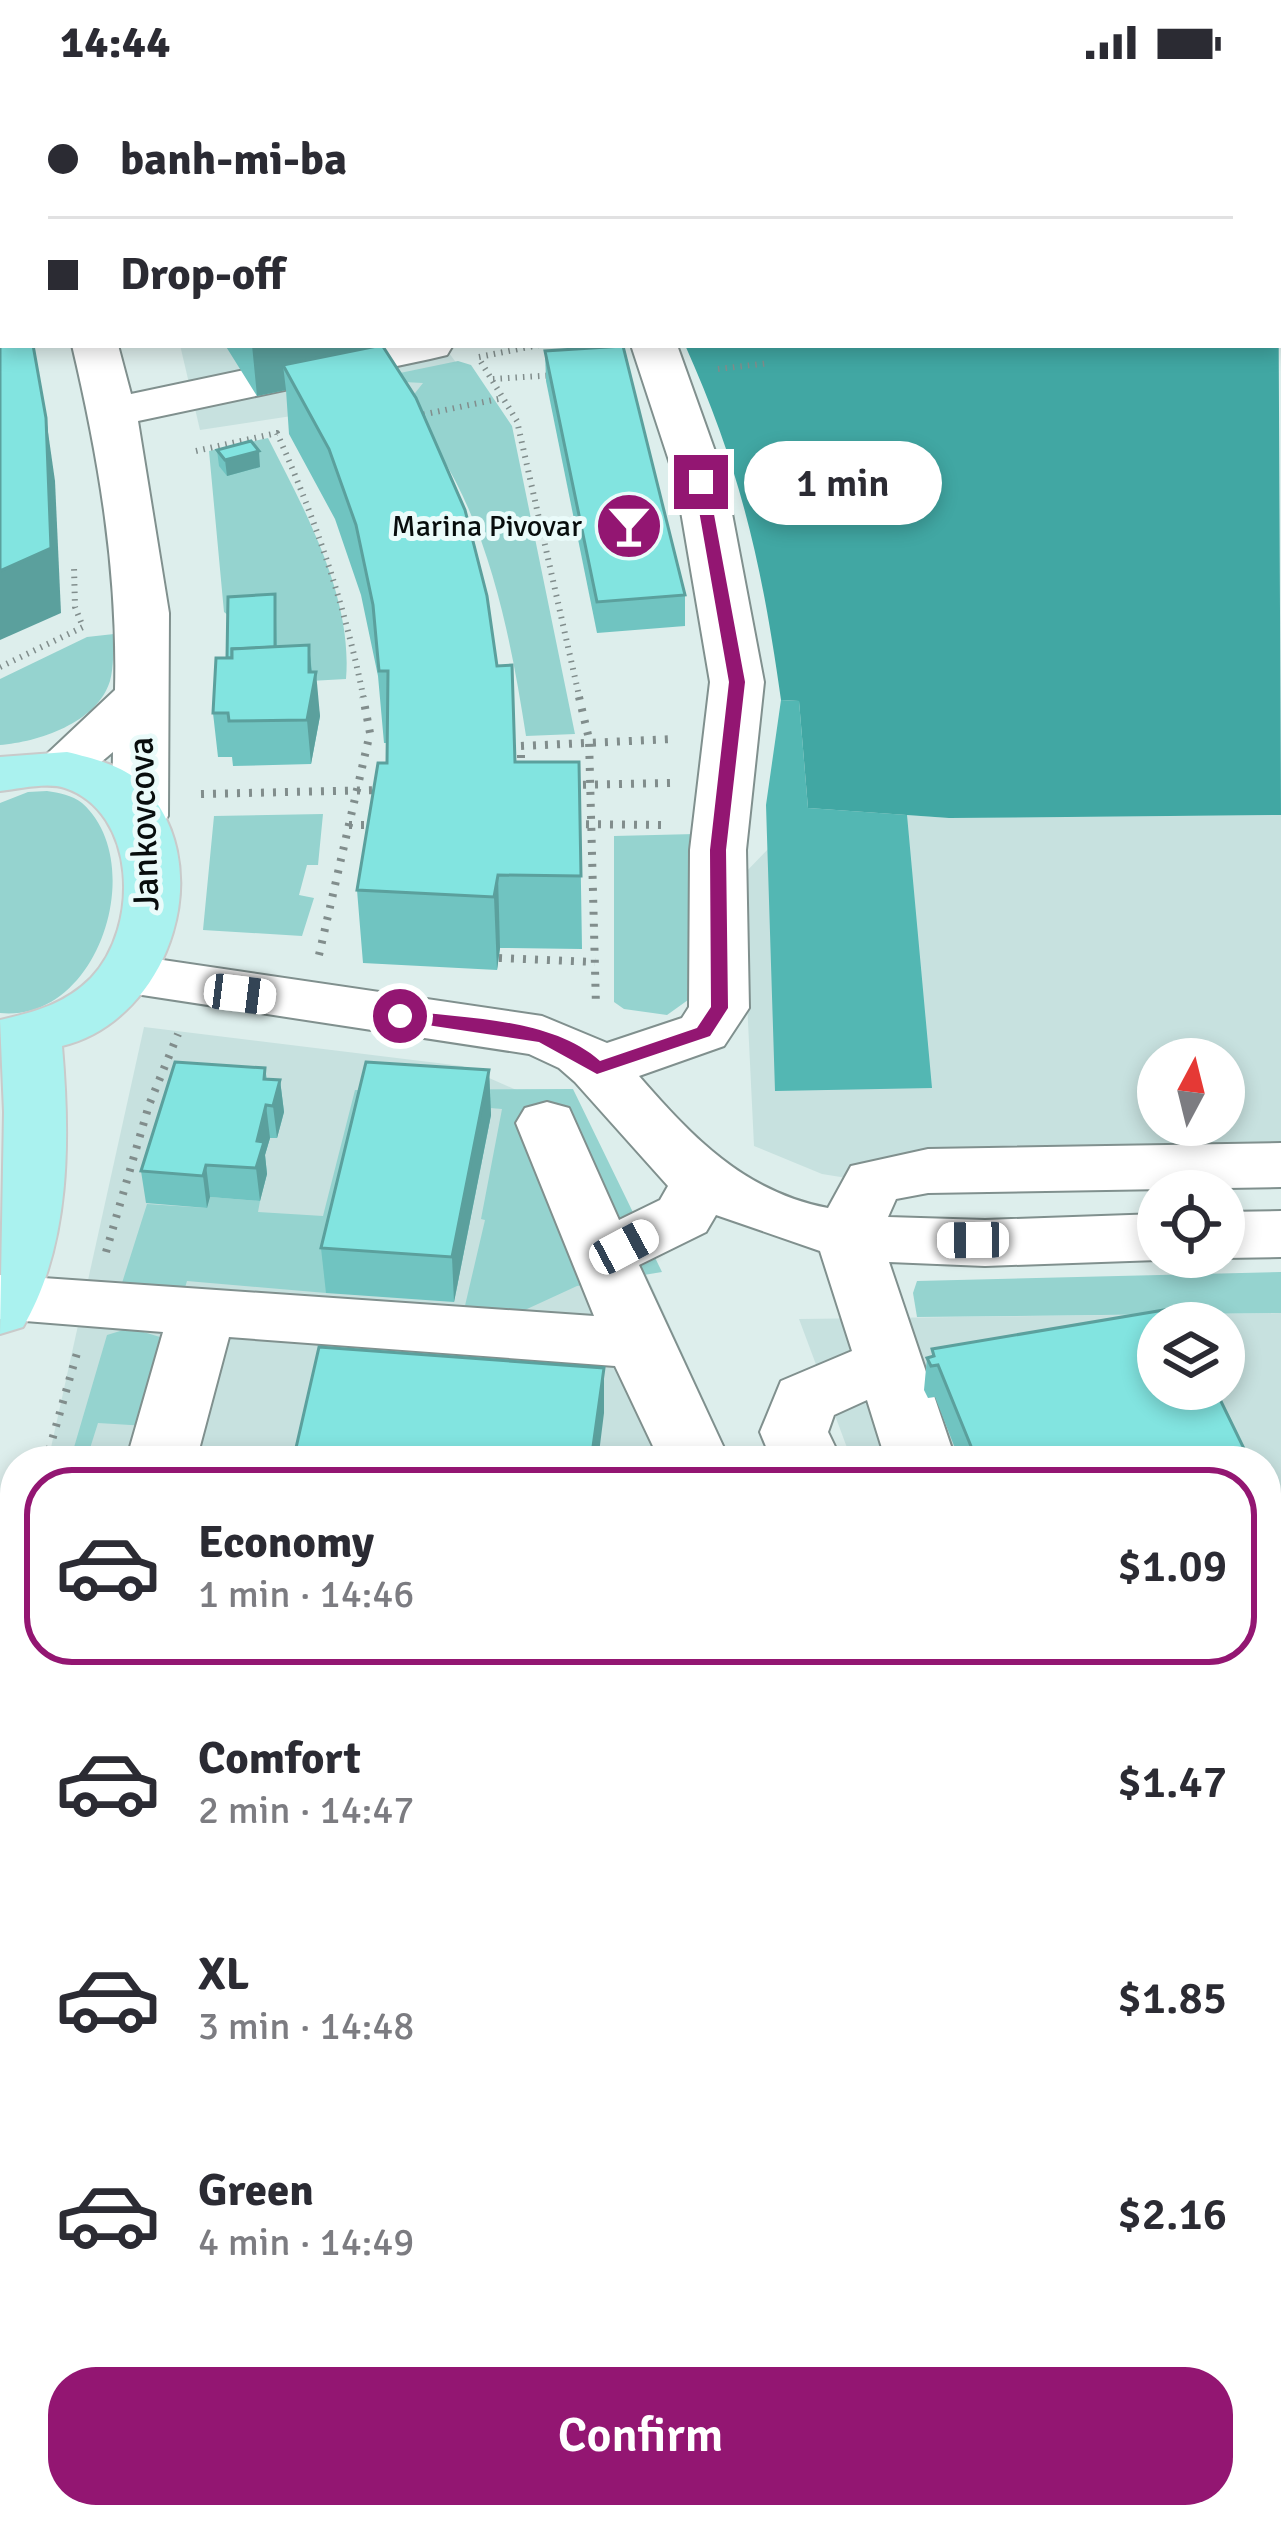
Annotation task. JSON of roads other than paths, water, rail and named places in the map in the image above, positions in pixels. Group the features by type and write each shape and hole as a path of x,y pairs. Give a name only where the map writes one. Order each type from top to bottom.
{"main road":[{"path":"0,774 39,766 93,775 119,790 140,816"},
{"name":"Jankovcova","path":"2,1304 36,1176 38,1114 15,1039 68,1029 101,1008 129,974 147,931 152,873 149,837 140,816"}],"street":[{"name":"Jankovcova","path":"96,348 117,428 143,613 140,816"},
{"path":"117,428 419,348"},
{"path":"597,1068 703,1032 719,1008 718,850 737,682 701,482 655,348"},
{"path":"117,428 388,393 409,406"},
{"name":"Jankovcova","path":"60,768 106,731 141,694"},
{"path":"129,974 542,1036 581,1054 597,1068 703,1181 769,1212 847,1234 927,1242 1137,1237"},
{"path":"548,1123 638,1343 688,1446"},
{"path":"915,1446 847,1234 873,1182 928,1171 1281,1165"},
{"path":"602,1256 682,1216 703,1181"},
{"path":"1245,1235 1281,1234"},
{"path":"2,1304 90,1305 638,1343"},
{"path":"165,1446 202,1313"},
{"path":"800,1446 794,1432 805,1400 889,1362"}],"place":[{"name":"Marina Pivovar","path":"629,526"}]}
